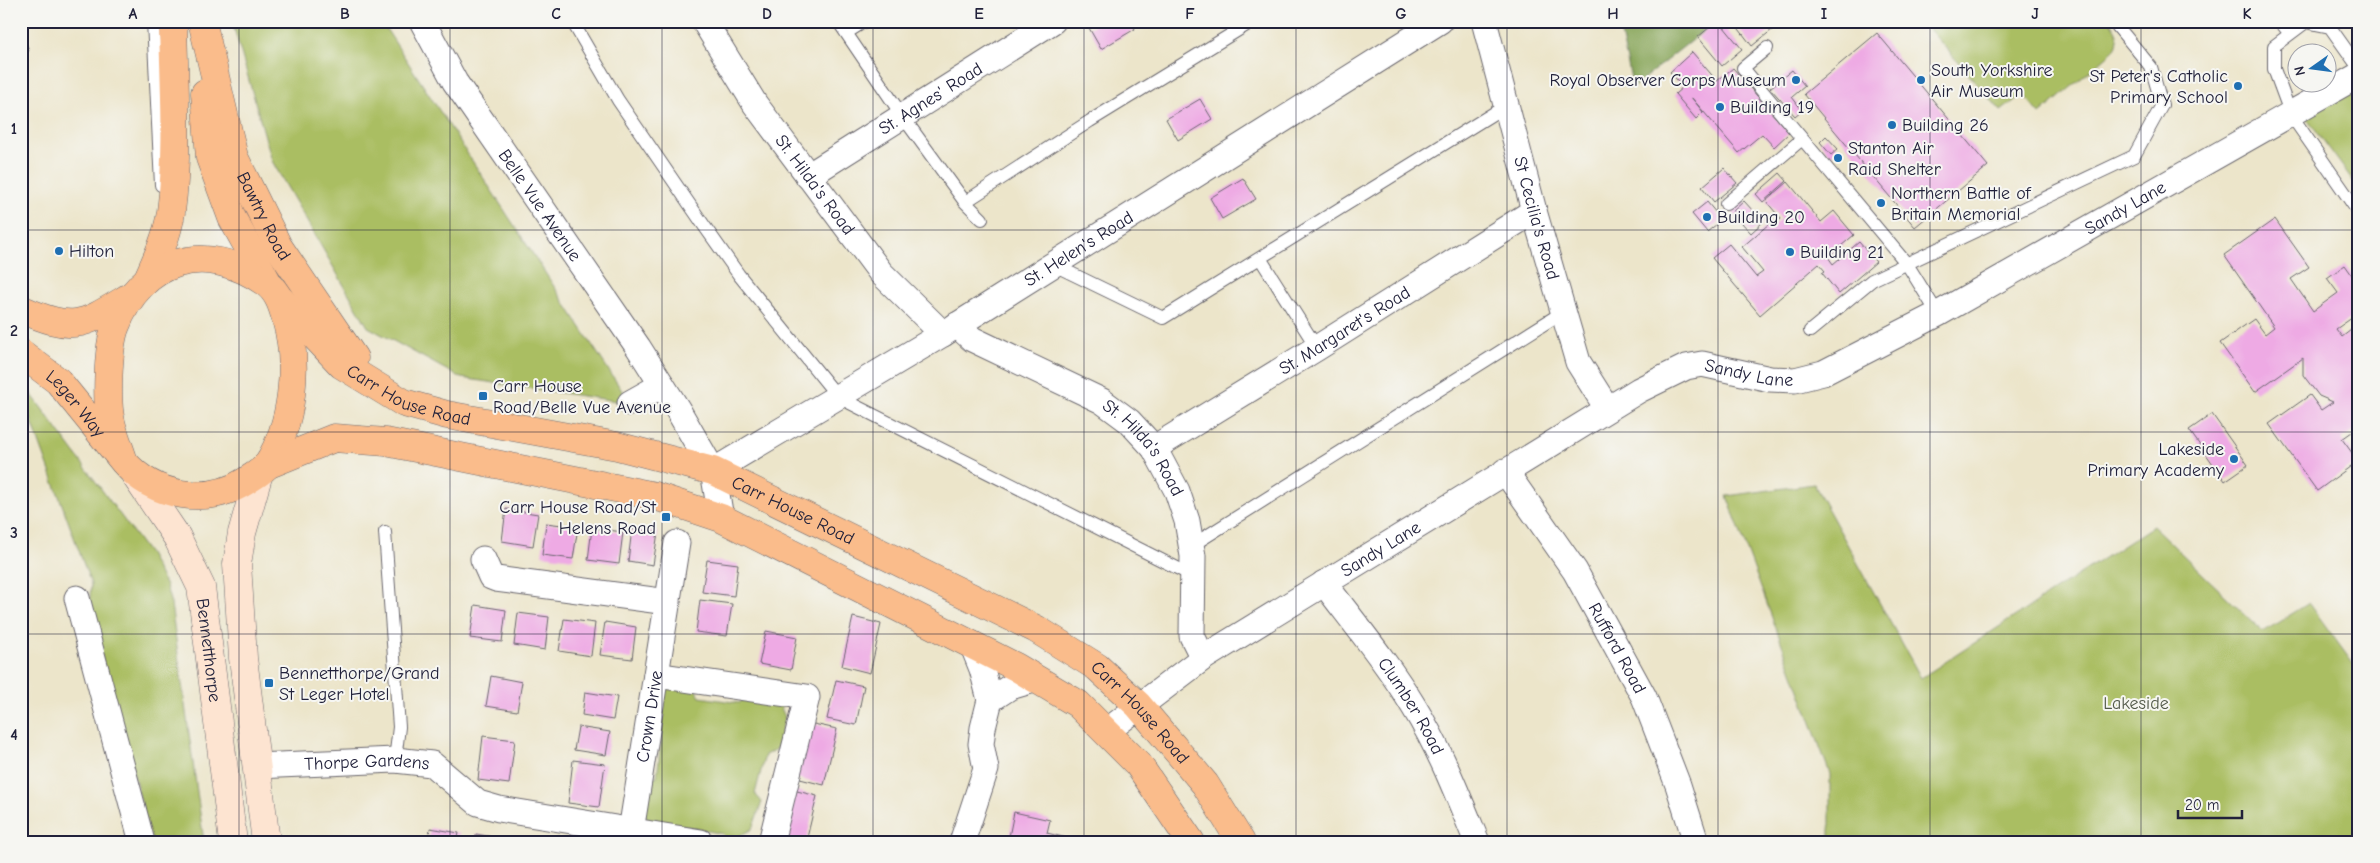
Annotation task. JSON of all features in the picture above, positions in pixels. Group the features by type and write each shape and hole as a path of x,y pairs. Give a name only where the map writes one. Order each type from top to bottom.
{"highway":[{"path":"129,468 110,420 109,372 115,329 131,296 149,276 161,250 171,213 174,156 172,21"},
{"name":"Bawtry Road","path":"201,21 210,158 232,218 275,293"},
{"name":"Bawtry Road","path":"201,21 234,157 278,246 351,354 378,389"},
{"path":"149,276 170,264 194,260 232,263 249,271 275,293 292,341 293,384 284,427 263,469"},
{"name":"Carr House Road","path":"275,293 342,365 378,389 404,403 447,415 617,446 714,471 1036,629 1097,667 1138,705 1205,784 1241,842"},
{"path":"21,309 65,325 88,322 131,296"},
{"name":"Leger Way","path":"21,353 58,381 129,468"},
{"name":"Carr House Road","path":"129,468 174,494 203,496 232,490 263,469 334,438 386,442 655,496 721,518 972,644 1037,679 1078,704 1138,764 1182,825 1191,842"}],"street":[{"name":"Belle Vue Avenue","path":"422,21 455,82 662,385 714,471"},
{"name":"St. Hilda's Road","path":"704,21 755,104 881,273 950,329 1102,401 1129,421 1154,448 1177,491 1187,521 1193,576 1192,636 1203,658"},
{"name":"St. Agnes' Road","path":"808,176 903,116 1027,32 1053,21"},
{"name":"St. Helen's Road","path":"714,471 1054,265 1440,21"},
{"name":"St Cecilia's Road","path":"1484,21 1534,211 1578,362 1607,408"},
{"name":"Sandy Lane","path":"1107,731 1138,705 1203,658 1607,408 1686,367 1702,364 1770,379 1795,380 1823,373 1938,314 2359,75"},
{"name":"St. Margaret's Road","path":"1154,448 1534,211"},
{"path":"630,403 662,385"},
{"name":"Bennetthorpe","path":"129,468 177,537 201,586 233,842"},
{"name":"Bennetthorpe","path":"263,469 242,533 237,564 242,658 266,842"},
{"path":"714,471 721,518"},
{"name":"Rufford Road","path":"1505,471 1575,570 1644,697 1678,785 1696,842"},
{"name":"Crown Drive","path":"631,831 677,543"},
{"path":"483,559 491,577 496,579 668,602"},
{"name":"Clumber Road","path":"1324,583 1387,666 1415,708 1451,779 1477,842"},
{"path":"77,598 142,842"},
{"path":"962,842 967,821 986,769 981,744 982,728 990,700 982,668 972,644"},
{"path":"656,675 806,697 772,842"},
{"path":"990,700 1010,687 1037,679"},
{"name":"Thorpe Gardens","path":"256,766 395,760 432,764 465,794 478,803 537,816 701,842"}],"lane":[{"path":"153,21 161,178 161,250"},
{"path":"572,21 618,100 683,196 739,275 838,397 1193,576"},
{"path":"838,21 964,202 982,219"},
{"path":"846,33 865,21"},
{"path":"964,202 1090,120 1253,21"},
{"path":"1810,332 1872,280 2134,156 2162,105 2151,67 2113,21"},
{"path":"2280,21 2290,34"},
{"path":"2359,68 2330,28 2306,22 2274,46 2274,69 2291,115 2359,213"},
{"path":"1767,48 1743,68 1907,264 1938,314"},
{"path":"1054,265 1163,318 1507,105"},
{"path":"1726,204 1802,140"},
{"path":"1260,258 1317,348"},
{"path":"1191,546 1563,312"},
{"path":"385,532 399,727 395,760"}],"green space":[{"path":"232,21 381,21 630,403 461,378 368,327 272,161"},
{"path":"1618,21 1716,21 1633,87"},
{"path":"1922,21 2109,21 2118,39 2113,51 2040,114 2023,94 2001,111"},
{"path":"2359,76 2359,189 2301,110 2332,92 2338,92 2338,88"},
{"path":"21,385 29,391 149,554 166,586 171,604 204,842 152,842 89,609 91,584 21,392"},
{"name":"Lakeside","path":"1814,484 1921,678 2153,526 2263,632 2309,603 2359,672 2359,842 1830,842 1830,774 1727,496"},
{"path":"666,683 694,687 700,697 739,703 748,696 778,701 785,717 777,749 765,755 755,794 762,802 752,829 728,842 723,834 680,825 675,831 654,826 642,812 646,780 657,776 662,736 652,730"}],"building":[{"path":"1101,21 1131,21 1135,29 1101,49 1089,28"},
{"path":"1717,21 1742,49 1722,66 1698,37"},
{"path":"1733,21 1783,21 1752,46"},
{"path":"21,30 29,51 21,53"},
{"name":"Building 26","path":"1877,33 1988,166 1915,227 1804,94"},
{"path":"1692,52 1717,81 1733,68 1789,133 1774,147 1762,134 1739,153 1691,97 1703,112 1696,119 1675,94 1683,87 1670,72"},
{"path":"1792,70 1805,86 1792,97 1802,110 1795,116 1770,88"},
{"path":"1200,99 1212,119 1178,140 1166,119"},
{"path":"1826,136 1838,149 1831,155 1820,142"},
{"path":"1724,168 1737,183 1714,202 1702,187"},
{"path":"1780,173 1787,181 1763,202 1756,194"},
{"path":"1243,178 1256,199 1222,219 1210,198"},
{"name":"Building 21","path":"1788,182 1821,222 1834,211 1854,235 1828,257 1833,264 1859,242 1876,262 1839,294 1822,273 1825,271 1819,264 1760,315 1712,258 1729,244 1756,277 1763,272 1742,247 1770,223 1773,226 1781,219 1766,201"},
{"path":"1744,201 1763,222 1751,233 1732,212"},
{"name":"Building 20","path":"1707,202 1722,220 1707,232 1692,214"},
{"path":"2275,219 2309,267 2291,279 2313,311 2338,293 2327,278 2345,265 2359,285 2359,313 2336,329 2342,337 2351,330 2359,342 2359,427 2342,439 2358,461 2317,491 2269,424 2310,395 2321,410 2333,402 2319,396 2303,375 2303,358 2255,392 2220,343 2254,319 2265,334 2274,327 2224,255"},
{"path":"2212,414 2248,465 2225,481 2189,430"},
{"path":"506,509 538,514 533,546 502,541"},
{"path":"546,523 578,527 573,559 542,555"},
{"path":"592,528 623,532 619,564 588,560"},
{"path":"632,529 658,532 653,565 628,561"},
{"path":"707,560 738,564 734,596 702,592"},
{"path":"700,600 732,604 727,636 696,632"},
{"path":"475,605 506,610 502,642 470,638"},
{"path":"518,613 549,617 545,650 514,645"},
{"path":"853,617 881,624 870,673 842,666"},
{"path":"564,619 595,623 591,656 559,651"},
{"path":"605,622 636,627 632,659 600,655"},
{"path":"766,631 797,637 791,670 759,664"},
{"path":"491,676 522,682 517,711 486,706"},
{"path":"836,680 864,686 856,725 827,719"},
{"path":"585,692 617,697 613,720 582,715"},
{"path":"809,723 837,729 824,785 796,778"},
{"path":"578,727 610,732 606,755 574,750"},
{"path":"483,736 515,740 509,784 478,780"},
{"path":"573,760 605,764 599,807 568,803"},
{"path":"789,789 817,796 806,842 776,842"},
{"path":"1014,812 1050,820 1047,833 1067,838 1066,842 1008,842"},
{"path":"430,828 459,833 457,842 428,842"},
{"path":"476,834 505,839 505,842 475,842"}],"place":[{"name":"Royal Observer Corps Museum","path":"1796,80"},
{"name":"South Yorkshire Air Museum","path":"1921,80"},
{"name":"St Peter's Catholic Primary School","path":"2238,86"},
{"name":"Building 19","path":"1720,107"},
{"name":"Building 26","path":"1892,125"},
{"name":"Stanton Air Raid Shelter","path":"1838,158"},
{"name":"Northern Battle of Britain Memorial","path":"1881,203"},
{"name":"Building 20","path":"1707,217"},
{"name":"Hilton","path":"59,251"},
{"name":"Building 21","path":"1790,252"},
{"name":"Carr House Road/Belle Vue Avenue","path":"483,396"},
{"name":"Lakeside Primary Academy","path":"2234,459"},
{"name":"Carr House Road/St Helens Road","path":"666,517"},
{"name":"Bennetthorpe/Grand St Leger Hotel","path":"269,683"}]}
